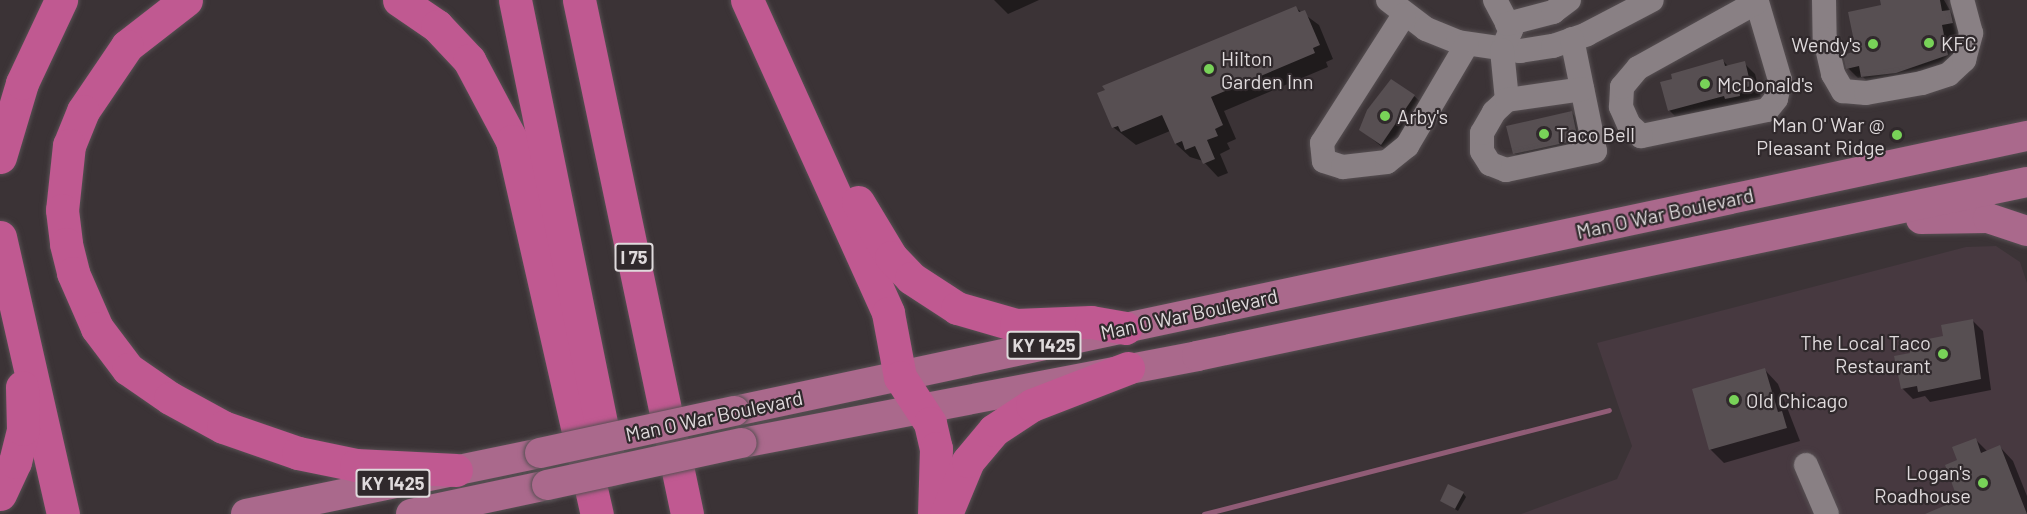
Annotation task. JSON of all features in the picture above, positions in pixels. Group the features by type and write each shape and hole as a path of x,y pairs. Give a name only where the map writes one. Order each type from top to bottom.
{"highway":[{"path":"0,157 22,83 61,0"},
{"path":"186,0 127,46 83,111 69,146 62,210 66,244 76,282 97,328 128,369 170,399 223,427 298,453 356,465 456,470"},
{"path":"399,0 437,26 469,60 512,141 597,514"},
{"path":"515,0 619,514"},
{"name":"I 75","path":"579,0 687,514"},
{"path":"748,0 873,230 911,278 957,308 1016,325 1091,322 1125,328"},
{"path":"748,0 888,313 900,377 930,423 936,448 934,514"},
{"path":"0,237 63,514"},
{"path":"0,494 15,462 23,429 15,302"},
{"path":"946,514 968,461 994,430 1032,405 1128,368"}],"main road":[{"name":"Man O War Boulevard","path":"246,514 2027,136"},
{"name":"Man O War Boulevard","path":"411,514 920,407 1197,356 2027,182"},
{"path":"1840,223 1988,218 2027,231"}],"street":[{"path":"1495,0 1510,30 1502,50 1507,100"},
{"path":"1507,24 1553,12 1569,0"},
{"path":"1467,45 1407,146 1387,162 1343,166 1324,161 1322,143 1396,8 1426,29 1467,45 1502,50 1553,46 1652,0"},
{"path":"1824,0 1825,39 1833,74 1843,91 1866,93 1922,83 1949,74 1964,60 1971,33 1962,0"},
{"path":"1757,1 1780,80 1776,99 1767,110 1641,136 1629,125 1621,107 1622,87 1638,68 1757,1"},
{"path":"1572,39 1595,151 1506,170 1490,164 1482,152 1482,133 1494,112 1507,100 1582,89"},
{"path":"1806,465 1827,514"}],"shaded area":[{"path":"1996,246 2020,262 2027,283 2027,514 1521,514 1617,479 1632,446 1597,343 1966,247"}],"building":[{"path":"1880,0 1940,0 1942,11 1950,10 1953,23 1942,25 1948,55 1896,73 1861,77 1859,66 1846,69 1843,55 1856,51 1848,12 1881,5"},
{"name":"Hilton Garden Inn","path":"1296,6 1299,12 1305,10 1320,45 1313,48 1315,53 1211,97 1223,125 1215,129 1218,136 1207,140 1215,159 1203,164 1195,146 1185,150 1182,141 1175,144 1162,115 1121,132 1118,126 1112,128 1097,93 1105,90 1102,86"},
{"name":"McDonald's","path":"1723,59 1725,66 1745,61 1751,86 1739,89 1740,96 1725,99 1724,96 1668,111 1660,82 1672,79 1671,74"},
{"name":"Arby's","path":"1391,79 1415,95 1381,145 1359,130 1367,110"},
{"name":"Taco Bell","path":"1572,111 1578,140 1513,154 1506,126"},
{"name":"The Local Taco Restaurant","path":"1973,319 1981,379 1918,392 1917,386 1901,389 1894,356 1910,353 1908,343 1943,336 1941,325"},
{"name":"Old Chicago","path":"1765,368 1778,412 1782,411 1787,428 1709,450 1692,389"},
{"name":"Logan's Roadhouse","path":"1976,438 1981,453 2000,445 2027,514 1925,514 1958,500 1945,465 1957,460 1952,447"},
{"path":"1448,484 1464,492 1455,509 1440,501"}],"waterway":[{"path":"1204,514 1609,410"}],"place":[{"name":"KFC","path":"1929,43"},
{"name":"Wendy's","path":"1873,44"},
{"name":"Hilton Garden Inn","path":"1209,69"},
{"name":"McDonald's","path":"1705,84"},
{"name":"Arby's","path":"1385,116"},
{"name":"Taco Bell","path":"1544,134"},
{"name":"Man O' War @ Pleasant Ridge","path":"1897,135"},
{"name":"The Local Taco Restaurant","path":"1943,354"},
{"name":"Old Chicago","path":"1734,400"},
{"name":"Logan's Roadhouse","path":"1983,483"}]}
